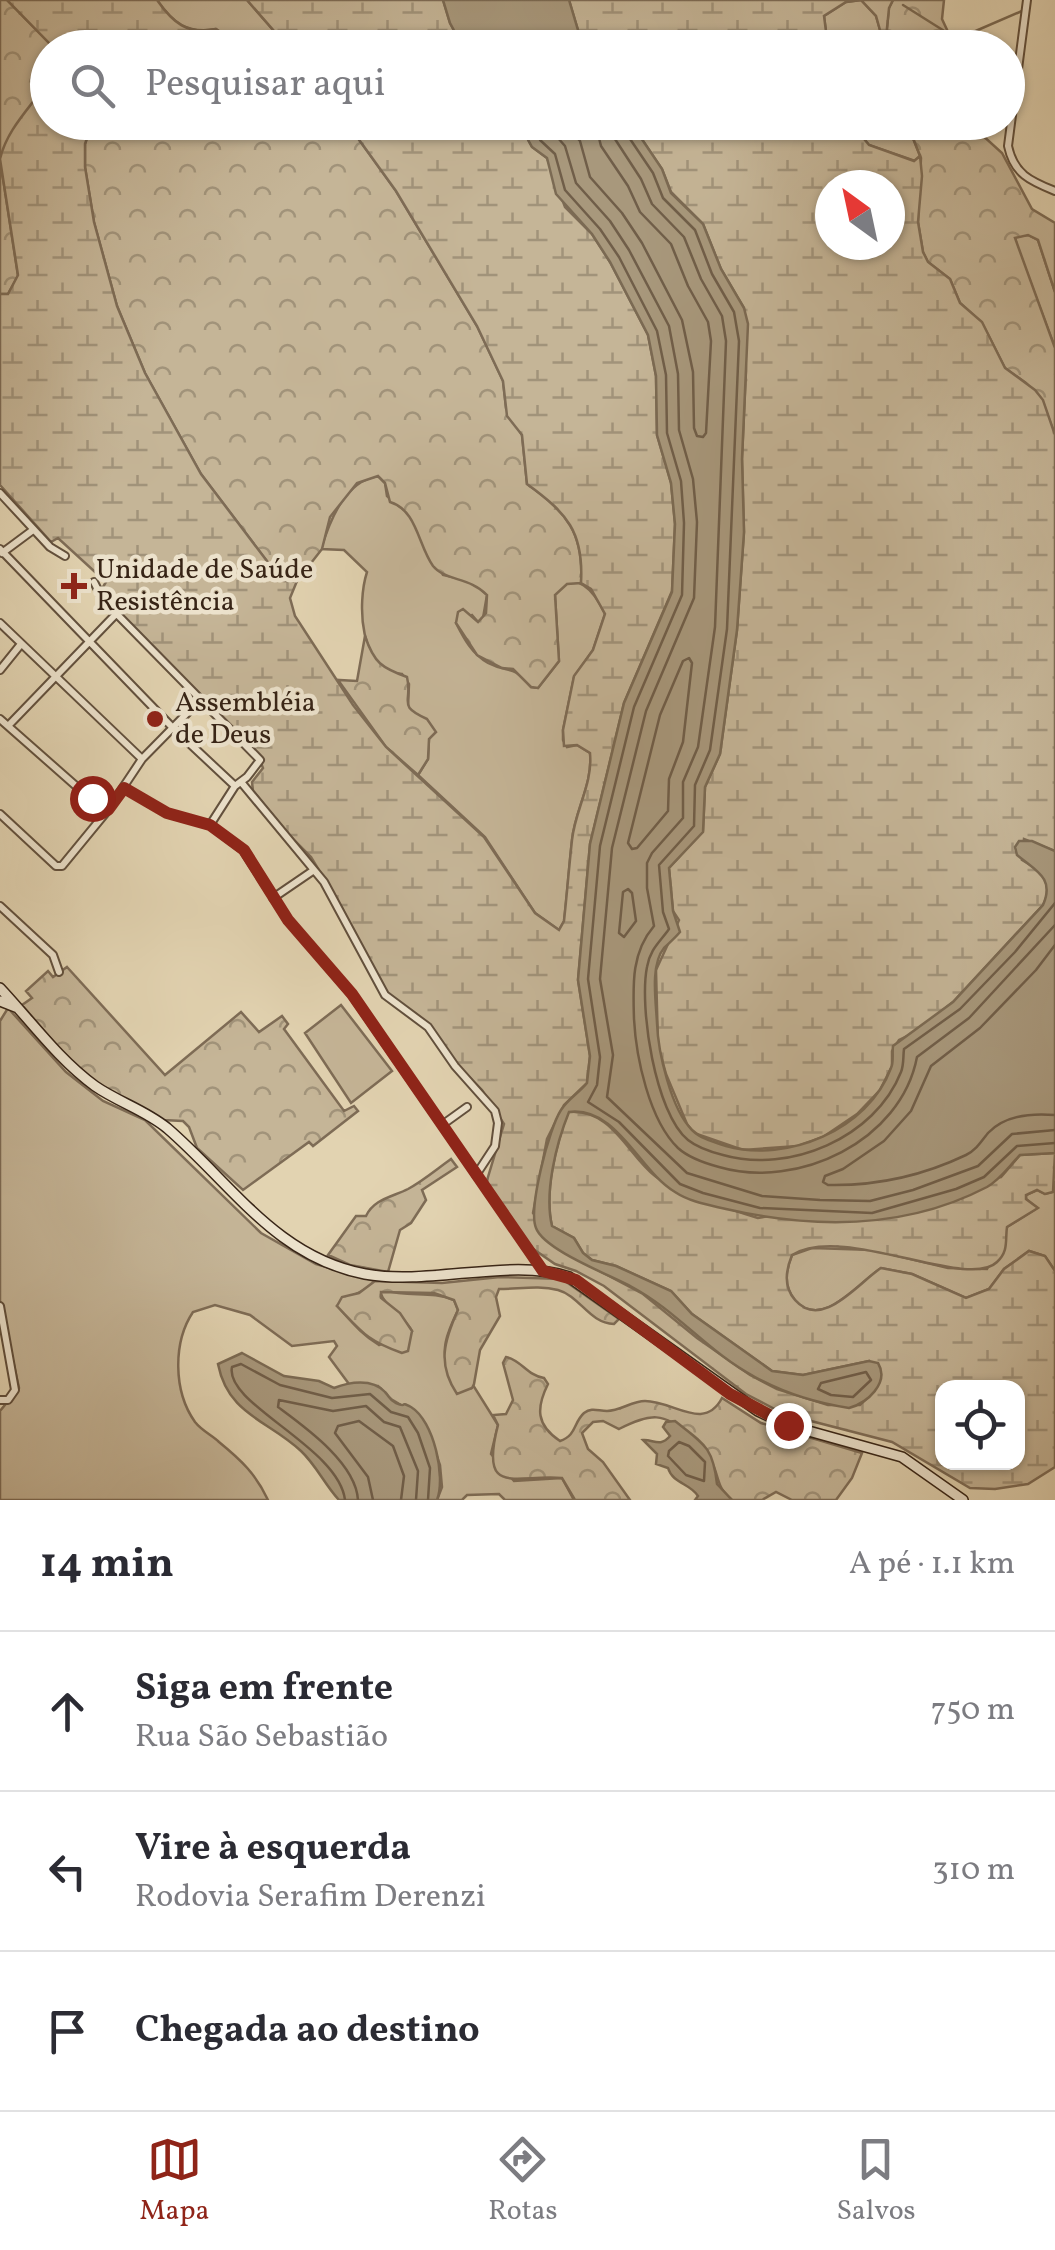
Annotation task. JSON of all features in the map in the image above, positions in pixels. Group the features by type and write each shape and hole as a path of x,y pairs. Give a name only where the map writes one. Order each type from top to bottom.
{"main road":[{"path":"0,988 78,1072 163,1125 272,1229 325,1264 386,1278 543,1271 576,1280 758,1411 788,1425 902,1457 964,1500"},
{"path":"0,1001 20,1009"}],"street":[{"path":"1023,30 1027,0"},
{"path":"1009,140 1013,162 1023,177 1055,191"},
{"path":"0,492 50,547 65,556"},
{"path":"33,530 1,552 172,728 238,784 314,870 385,996 428,1027 454,1066 495,1111 496,1146 476,1175"},
{"path":"94,582 103,600 259,759 260,763 238,784 210,825"},
{"path":"8,726 116,613"},
{"path":"0,623 142,759"},
{"path":"0,670 21,644"},
{"path":"0,814 58,867 108,810 142,759 200,700"},
{"path":"0,718 108,810"},
{"path":"124,788 167,813 210,825 244,850 274,898 352,994 543,1271"},
{"path":"274,898 314,870"},
{"path":"0,906 53,956 58,972"},
{"path":"442,1125 467,1107"},
{"path":"0,1306 15,1390 2,1401"}],"green space":[{"path":"0,0 7,0 36,30 30,30 30,110 0,159"},
{"path":"7,0 157,0 182,25 197,30 36,30"},
{"path":"157,0 247,0 273,30 197,30 169,15"},
{"path":"247,0 443,0 454,30 273,30"},
{"path":"569,0 861,0 846,2 824,16 826,30 578,30"},
{"path":"861,0 876,16 880,30 826,30 824,16 846,2"},
{"path":"861,0 893,0 887,30 880,30 876,16"},
{"path":"893,0 944,0 942,19 947,30 887,30"},
{"path":"30,106 30,140 86,140 85,167 94,222 117,306 145,373 201,474 276,573 284,581 297,581 290,598 295,616 353,705 386,747 484,837 535,913 559,930 564,921 574,829 590,764 590,753 577,745 564,746 563,730 574,676 593,650 605,614 591,589 581,583 579,550 570,525 527,484 522,435 507,416 503,381 477,326 396,191 359,140 528,140 547,158 565,207 592,234 648,335 656,376 657,435 671,483 675,524 672,591 624,703 590,844 578,980 590,1056 587,1083 564,1105 547,1139 533,1213 562,1251 643,1294 750,1375 777,1389 828,1405 860,1405 874,1391 869,1361 803,1375 772,1371 692,1314 671,1291 616,1266 592,1260 574,1238 552,1226 550,1184 568,1112 596,1117 607,1125 664,1182 758,1218 1001,1177 1020,1155 1055,1153 1053,1192 1037,1190 1026,1195 1038,1208 1007,1227 1001,1258 982,1269 960,1269 872,1251 814,1247 792,1255 787,1278 795,1300 817,1310 840,1301 881,1268 912,1274 966,1298 989,1289 1004,1269 1029,1251 1045,1256 1055,1271 1055,1467 1028,1484 995,1489 970,1488 939,1470 1025,1470 1025,1380 935,1380 935,1467 892,1442 784,1414 746,1394 604,1286 555,1264 529,1246 485,1187 504,1124 435,1032 390,997 377,979 311,857 253,791 252,782 263,768 259,758 100,592 106,582 58,538 51,542 0,485 0,294 8,294 18,275 0,159"},
{"path":"86,140 359,140 396,191 477,326 503,381 506,408 522,435 527,484 553,505 576,537 581,583 567,584 555,595 559,661 538,688 531,687 513,669 502,668 477,655 456,623 458,612 463,609 478,622 486,613 487,595 433,566 412,520 390,502 385,483 378,476 357,483 330,517 322,549 297,581 284,581 276,573 201,474 145,373 117,306 94,222"},
{"path":"642,140 865,140 914,161 920,156 918,222 923,252 928,262 950,279 960,303 982,322 1005,368 1043,400 1055,435 1055,851 1024,839 1022,860 1044,878 1046,897 1043,905 953,1002 899,1040 880,1090 857,1114 823,1137 798,1146 743,1150 694,1133 666,1074 658,1045 656,970 679,920 673,911 669,868 703,831 705,787 720,754 737,630 744,532 744,308 721,269 703,224 671,192 662,169"},
{"path":"865,140 914,140 920,156 915,161 869,145"},
{"path":"914,140 988,140 1002,153 1032,209 1055,223 1055,292 1038,240 1028,235 1015,238 1055,348 1055,435 1042,400 1005,368 982,323 960,303 950,279 928,262 923,252 918,222 921,158"},
{"path":"0,159 18,276 8,294 0,294"},
{"path":"1028,235 1038,240 1055,292 1055,348 1017,246 1015,237"},
{"path":"378,476 385,483 387,496 409,514 443,575 474,582 487,595 483,618 478,622 472,615 456,623 473,651 488,663 514,672 531,687 538,688 559,661 555,595 562,587 577,582 584,585 605,614 593,650 574,677 563,730 567,747 577,745 590,753 590,764 574,829 564,921 559,930 535,913 485,837 418,775 428,759 429,739 408,707 409,684 402,674 377,662 369,649 362,617 367,572 344,550 321,549 340,504 356,485"},
{"path":"365,636 380,663 407,677 409,706 427,719 436,732 429,739 428,759 418,775 386,747 338,680 357,681"},
{"path":"67,967 165,1075 241,1012 259,1032 282,1016 288,1024 284,1029 344,1111 354,1106 358,1111 313,1146 309,1142 243,1190 197,1148 183,1121 163,1120 99,1085 76,1068 22,1005 32,998 26,991 48,971 53,977"},
{"path":"341,1005 392,1071 351,1103 305,1033"},
{"path":"8,1008 66,1072 103,1101 145,1120 261,1233 316,1264 375,1281 337,1306 379,1345 412,1331 380,1292 437,1295 454,1300 458,1310 446,1342 447,1367 450,1376 471,1388 473,1385 498,1425 491,1454 514,1481 562,1478 574,1500 505,1500 499,1494 437,1500 442,1487 440,1465 419,1416 378,1386 349,1384 329,1357 337,1346 334,1341 292,1346 250,1315 215,1305 193,1312 186,1324 178,1367 183,1396 195,1422 247,1468 268,1500 0,1500 0,1411 19,1388 0,1301 0,1021"},
{"path":"451,1159 457,1167 422,1190 426,1200 411,1223 400,1230 388,1272 350,1265 328,1255 356,1216 366,1216 379,1202 414,1186"},
{"path":"1055,1181 1055,1271 1045,1256 1029,1251 1004,1269 989,1289 966,1298 912,1274 881,1268 840,1301 817,1310 795,1300 787,1284 792,1255 812,1248 873,1250 948,1268 987,1269 1007,1227 1037,1208 1026,1195 1037,1190 1052,1192"},
{"path":"500,1277 562,1279 619,1319 614,1324 598,1319 558,1290 499,1289 496,1297 500,1316 480,1350 474,1384 457,1394 445,1362 446,1342 458,1310 454,1300 434,1293 381,1292 381,1298 400,1313 412,1331 408,1351 402,1353 365,1334 337,1306 342,1297 359,1293 375,1281 442,1283"},
{"path":"506,1357 548,1384 540,1416 546,1429 560,1441 590,1410 612,1411 645,1401 697,1414 715,1408 722,1398 761,1423 862,1453 852,1478 836,1500 792,1500 776,1492 762,1500 732,1500 722,1489 705,1449 672,1422 648,1418 619,1429 603,1421 593,1422 582,1433 588,1449 603,1462 630,1500 575,1500 562,1478 505,1477 493,1464 498,1425 493,1415 506,1414 513,1400 503,1363"}],"water":[{"path":"443,0 569,0 578,30 454,30"},
{"path":"528,140 642,140 662,169 671,193 703,224 748,324 742,459 744,532 737,630 720,754 705,787 703,832 669,868 673,911 680,932 664,948 655,974 660,1049 672,1095 685,1121 704,1138 750,1150 799,1145 845,1124 880,1090 892,1066 893,1046 953,1002 1043,905 1045,882 1017,855 1015,847 1019,841 1032,841 1055,851 1055,1153 1020,1155 987,1187 924,1211 859,1222 826,1222 759,1216 693,1201 662,1182 601,1119 569,1112 564,1125 550,1184 552,1226 574,1238 592,1260 616,1266 671,1291 692,1314 772,1371 803,1375 869,1361 878,1363 879,1385 863,1402 849,1408 800,1397 755,1377 648,1297 551,1245 536,1228 537,1187 551,1133 564,1106 587,1083 590,1056 578,980 590,844 624,703 672,592 675,524 671,483 657,435 656,376 648,335 592,234 556,194 547,158"},
{"path":"242,1353 284,1376 319,1381 334,1388 353,1383 374,1385 394,1402 411,1407 426,1424 436,1450 440,1478 437,1500 339,1500 301,1451 251,1415 231,1395 218,1364"},
{"path":"675,1421 705,1447 717,1484 732,1500 695,1500 695,1492 668,1468 656,1464 657,1454 643,1440 666,1440 670,1436 663,1427 666,1422"}],"waterway":[{"path":"903,5 943,30"},
{"path":"978,30 1022,11"}],"place":[{"name":"Unidade de Saúde Resistência","path":"74,586"},
{"name":"Assembléia de Deus","path":"155,719"}],"route":[{"path":"92,798 108,810 124,788 150,805 210,825 232,839 244,850 288,920 352,994 543,1271 576,1280 730,1394 788,1425"}]}
